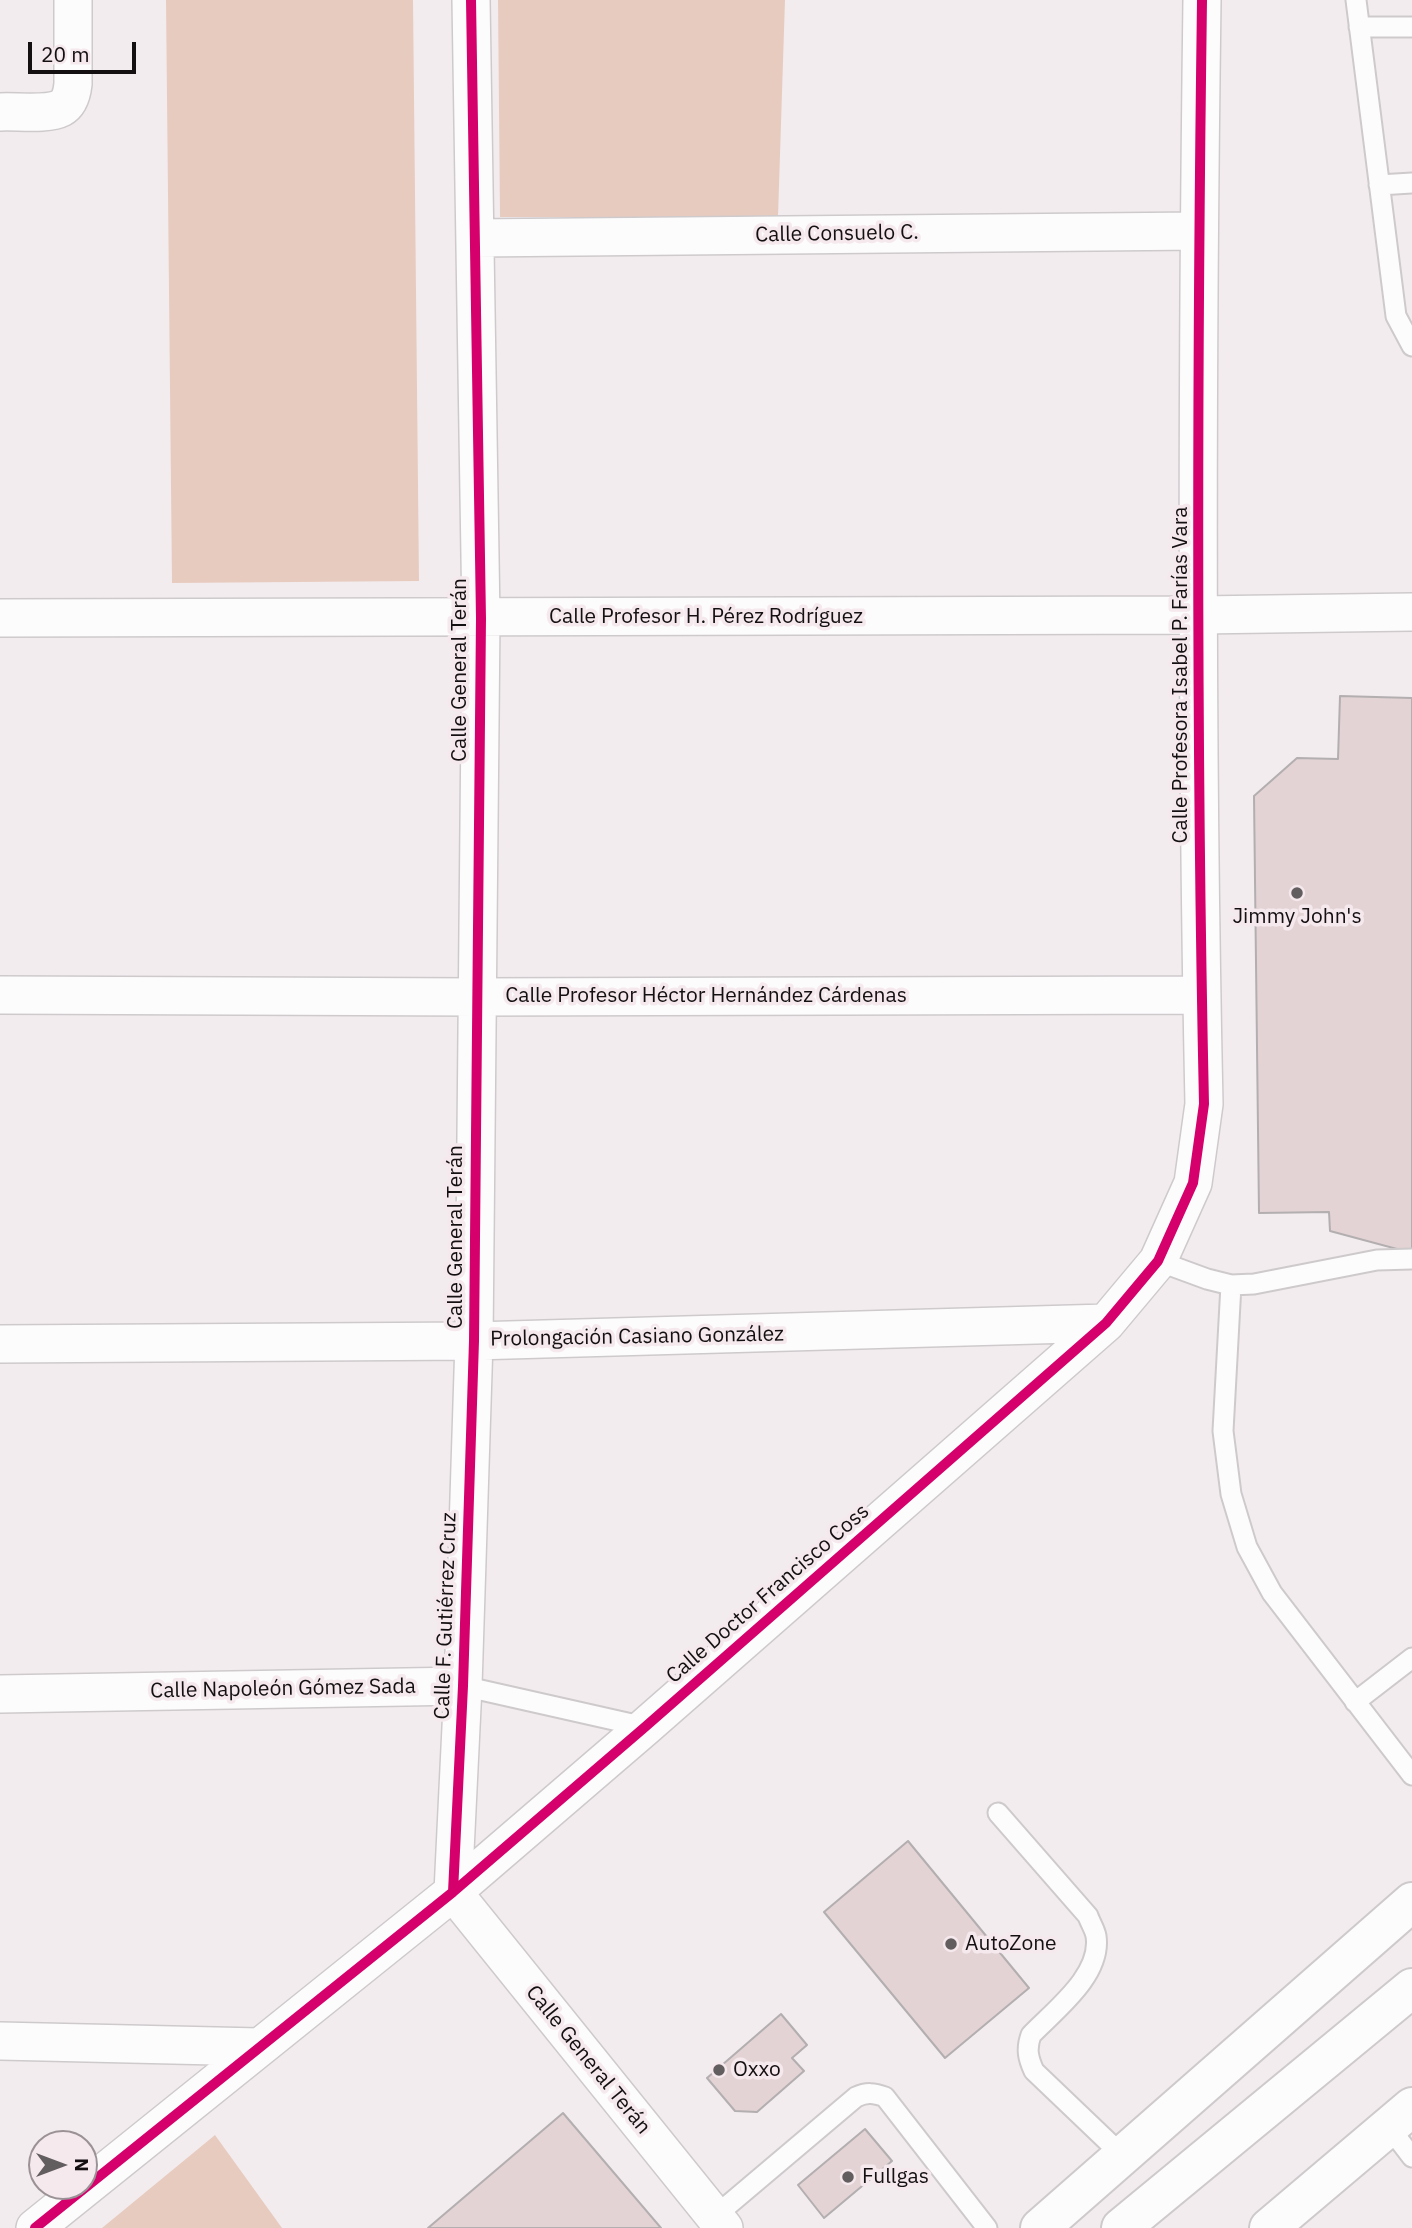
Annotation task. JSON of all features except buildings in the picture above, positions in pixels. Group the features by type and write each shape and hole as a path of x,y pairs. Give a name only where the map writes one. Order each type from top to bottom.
{"main road":[{"path":"1040,2228 1412,1902"},
{"path":"1121,2228 1412,1988"},
{"path":"1269,2228 1400,2117"}],"street":[{"path":"0,111 49,110 62,107 71,98 73,0"},
{"name":"Calle General Terán","path":"471,0 481,618 474,1341"},
{"name":"Calle Profesora Isabel P. Farías Vara","path":"1106,1323 1158,1261 1193,1183 1204,1104 1199,615 1202,0"},
{"name":"Calle Consuelo C.","path":"475,238 1199,231"},
{"name":"Calle Profesor H. Pérez Rodríguez","path":"0,618 1412,612"},
{"name":"Calle Profesor Héctor Hernández Cárdenas","path":"0,995 1202,995"},
{"name":"Prolongación Casiano González","path":"0,1344 474,1341 1106,1323"},
{"name":"Calle Doctor Francisco Coss","path":"36,2228 453,1892 1106,1323"},
{"name":"Calle F. Gutiérrez Cruz","path":"453,1892 463,1686 474,1341"},
{"name":"Calle Napoleón Gómez Sada","path":"0,1694 463,1686"},
{"name":"Calle General Terán","path":"453,1892 719,2222"},
{"path":"0,2041 259,2047"}],"lane":[{"path":"1356,0 1396,316 1412,346"},
{"path":"1359,27 1412,27"},
{"path":"1379,185 1412,183"},
{"path":"1158,1261 1207,1279 1230,1284 1254,1283 1377,1260 1412,1259"},
{"path":"1230,1284 1223,1431 1231,1494 1247,1547 1272,1593 1412,1775"},
{"path":"1355,1702 1412,1658"},
{"name":"Calle Napoleón Gómez Sada","path":"463,1686 645,1727"},
{"path":"998,1813 1088,1916 1096,1936 1096,1955 1088,1975 1031,2035 1027,2046 1028,2059 1034,2071 1122,2156"},
{"path":"719,2222 856,2097 875,2093 885,2097 987,2228"},
{"path":"1400,2117 1412,2157"}],"shaded area":[{"path":"166,0 413,0 419,581 172,583"},
{"path":"498,0 785,0 778,217 500,217"},
{"path":"215,2135 282,2228 102,2228"}],"cycle path":[{"path":"453,1892 463,1686 474,1341 481,618 471,0"},
{"path":"35,2228 453,1892 645,1727 1106,1323 1158,1261 1193,1183 1204,1104 1198,552 1202,0"}],"place":[{"name":"Jimmy John's","path":"1297,893"},
{"name":"AutoZone","path":"951,1944"},
{"name":"Oxxo","path":"719,2070"},
{"name":"Fullgas","path":"848,2177"}]}
